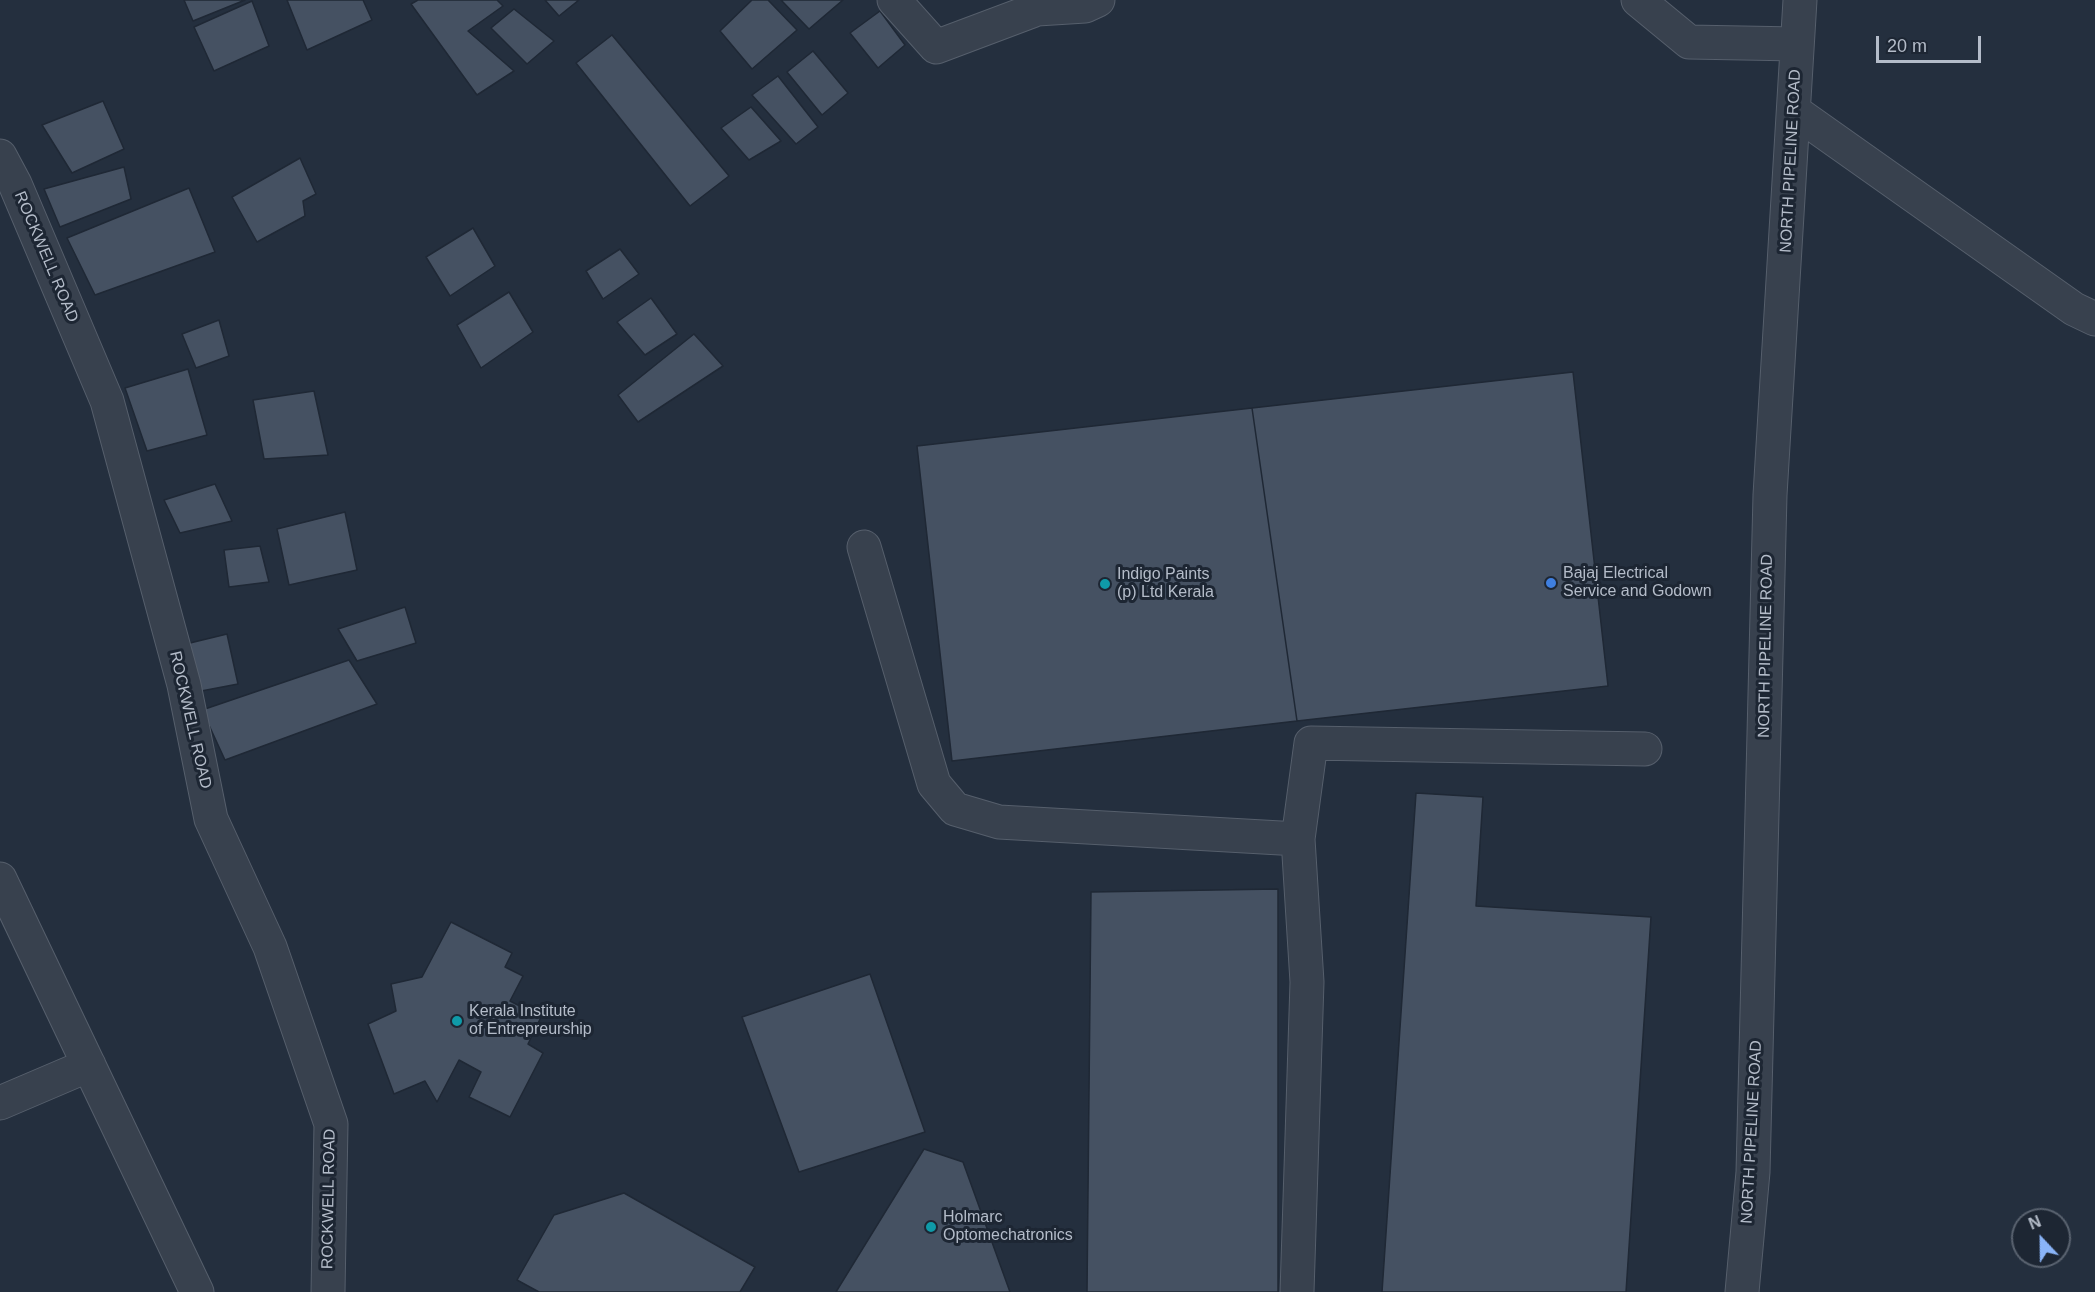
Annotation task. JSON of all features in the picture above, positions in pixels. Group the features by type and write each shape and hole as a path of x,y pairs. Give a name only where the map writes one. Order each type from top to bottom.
{"street":[{"path":"894,0 936,47 1037,9 1085,6 1098,0"},
{"path":"1638,0 1689,42 1797,44"},
{"name":"NORTH PIPELINE ROAD","path":"1742,1292 1753,1173 1770,495 1800,0"},
{"path":"1794,111 2074,309 2095,319"},
{"name":"ROCKWELL ROAD","path":"0,156 15,184 106,401 184,685 211,819 270,947 331,1124 328,1292"},
{"path":"864,547 934,784 955,809 999,822 1298,839"},
{"path":"1297,1292 1307,982 1298,839 1311,743 1645,749"},
{"path":"0,879 197,1292"},
{"path":"0,1103 89,1065"}],"building":[{"path":"184,0 245,0 193,21"},
{"path":"287,0 363,0 372,20 307,50"},
{"path":"418,0 497,0 503,6 468,31 514,71 477,95 411,4"},
{"path":"545,0 579,0 559,16"},
{"path":"752,0 768,0 797,30 752,69 720,31"},
{"path":"781,0 843,0 809,29"},
{"path":"252,1 269,46 214,71 194,27"},
{"path":"514,9 554,41 527,64 491,28"},
{"path":"880,11 905,45 878,68 850,33"},
{"path":"612,35 729,176 690,206 576,63"},
{"path":"813,51 848,93 822,115 787,72"},
{"path":"778,76 818,127 796,144 752,95"},
{"path":"103,101 124,149 72,173 42,125"},
{"path":"751,107 781,141 749,160 721,128"},
{"path":"300,158 316,194 303,201 305,216 257,242 232,197"},
{"path":"124,167 131,199 60,227 44,189"},
{"path":"189,188 215,252 95,295 67,238"},
{"path":"473,228 495,266 450,296 426,257"},
{"path":"620,249 639,274 603,299 586,271"},
{"path":"509,292 533,332 481,368 457,325"},
{"path":"651,298 677,334 645,355 617,322"},
{"path":"219,320 229,356 196,368 182,334"},
{"path":"694,334 723,366 638,422 618,395"},
{"path":"188,369 207,435 147,451 125,388"},
{"path":"1573,372 1608,686 1297,721 1252,408"},
{"path":"314,391 328,455 264,459 253,400"},
{"name":"Indigo Paints (p) Ltd Kerala","path":"1252,408 1297,721 952,761 917,446"},
{"path":"215,484 232,521 180,533 164,500"},
{"path":"345,512 357,570 289,585 277,529"},
{"path":"260,546 269,582 229,587 224,550"},
{"path":"405,607 416,643 357,661 338,629"},
{"path":"227,634 238,684 196,692 190,643"},
{"path":"349,660 377,704 225,760 202,710"},
{"path":"1416,793 1483,797 1476,906 1651,917 1626,1292 1382,1292"},
{"path":"1278,889 1278,1292 1087,1292 1091,892"},
{"name":"Kerala Institute of Entrepreurship","path":"451,922 512,953 505,967 523,976 510,1001 541,1017 528,1044 543,1053 510,1117 469,1097 481,1072 459,1060 437,1102 425,1081 394,1094 368,1024 396,1011 391,984 422,977"},
{"path":"870,974 925,1132 799,1172 742,1017"},
{"name":"Holmarc Optomechatronics","path":"924,1149 963,1162 1010,1292 836,1292"},
{"path":"624,1193 755,1267 740,1292 539,1292 517,1280 554,1215"}],"place":[{"name":"Bajaj Electrical Service and Godown","path":"1551,583"},
{"name":"Indigo Paints (p) Ltd Kerala","path":"1105,584"},
{"name":"Kerala Institute of Entrepreurship","path":"457,1021"},
{"name":"Holmarc Optomechatronics","path":"931,1227"}]}
